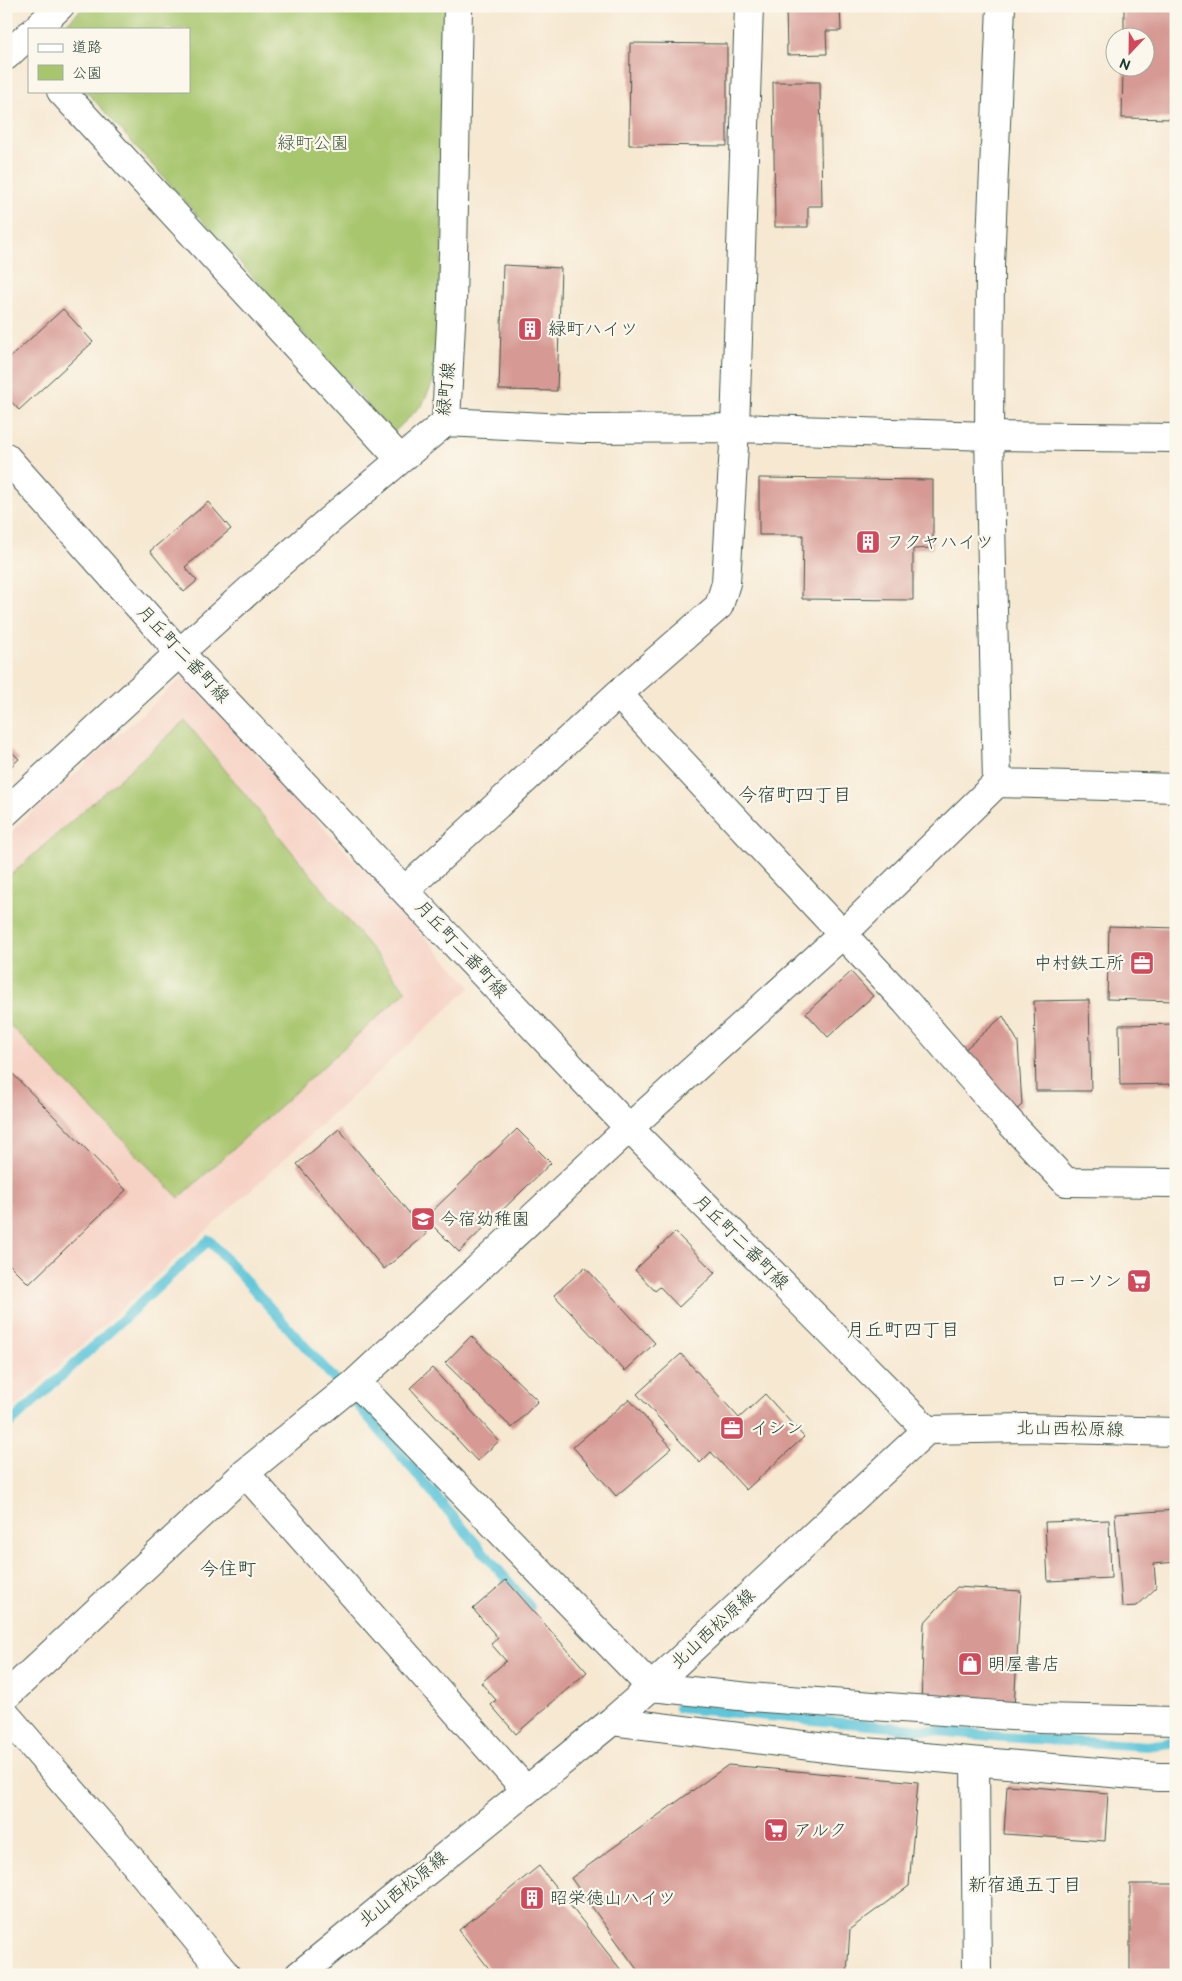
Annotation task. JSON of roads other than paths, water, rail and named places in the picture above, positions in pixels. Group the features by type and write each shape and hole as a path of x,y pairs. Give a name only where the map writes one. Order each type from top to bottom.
{"street":[{"path":"39,28 60,6"},
{"name":"緑町線","path":"6,812 179,652 400,459 446,422 452,304 458,6"},
{"path":"405,890 618,694 719,606 726,583 735,428 749,6"},
{"path":"997,783 989,436 990,264 1001,6"},
{"path":"62,92 400,459"},
{"path":"446,422 585,429 735,428 989,436 1176,438"},
{"name":"月丘町二番町線","path":"6,457 179,652 629,1128 927,1430"},
{"path":"618,694 906,1002 1005,1117 1066,1182 1176,1183"},
{"path":"6,1696 245,1473 355,1383 629,1128 843,934 997,783 1176,788"},
{"path":"355,1383 650,1688 1040,1718 1176,1721"},
{"name":"北山西松原線","path":"299,1975 650,1688 927,1430 1025,1428 1176,1432"},
{"path":"245,1473 526,1789"},
{"path":"620,1714 842,1750 1176,1777"},
{"path":"6,1715 135,1864 226,1975"},
{"path":"975,1762 977,1975"}],"waterway":[{"path":"6,1427 209,1240 357,1404 530,1607"},
{"path":"679,1708 1004,1737 1147,1746 1176,1742"}],"place":[{"name":"緑町ハイツ","path":"530,329"},
{"name":"フクヤハイツ","path":"868,542"},
{"name":"中村鉄工所","path":"1142,963"},
{"name":"今宿幼稚園","path":"423,1219"},
{"name":"ローソン","path":"1139,1281"},
{"name":"イシン","path":"732,1428"},
{"name":"明屋書店","path":"970,1664"},
{"name":"アルク","path":"776,1830"},
{"name":"昭栄徳山ハイツ","path":"532,1898"}],"district":[{"name":"今宿町四丁目","path":"795,795"},
{"name":"月丘町四丁目","path":"903,1330"},
{"name":"今住町","path":"228,1569"},
{"name":"新宿通五丁目","path":"1025,1885"}],"park label":[{"name":"緑町公園","path":"313,143"}]}
